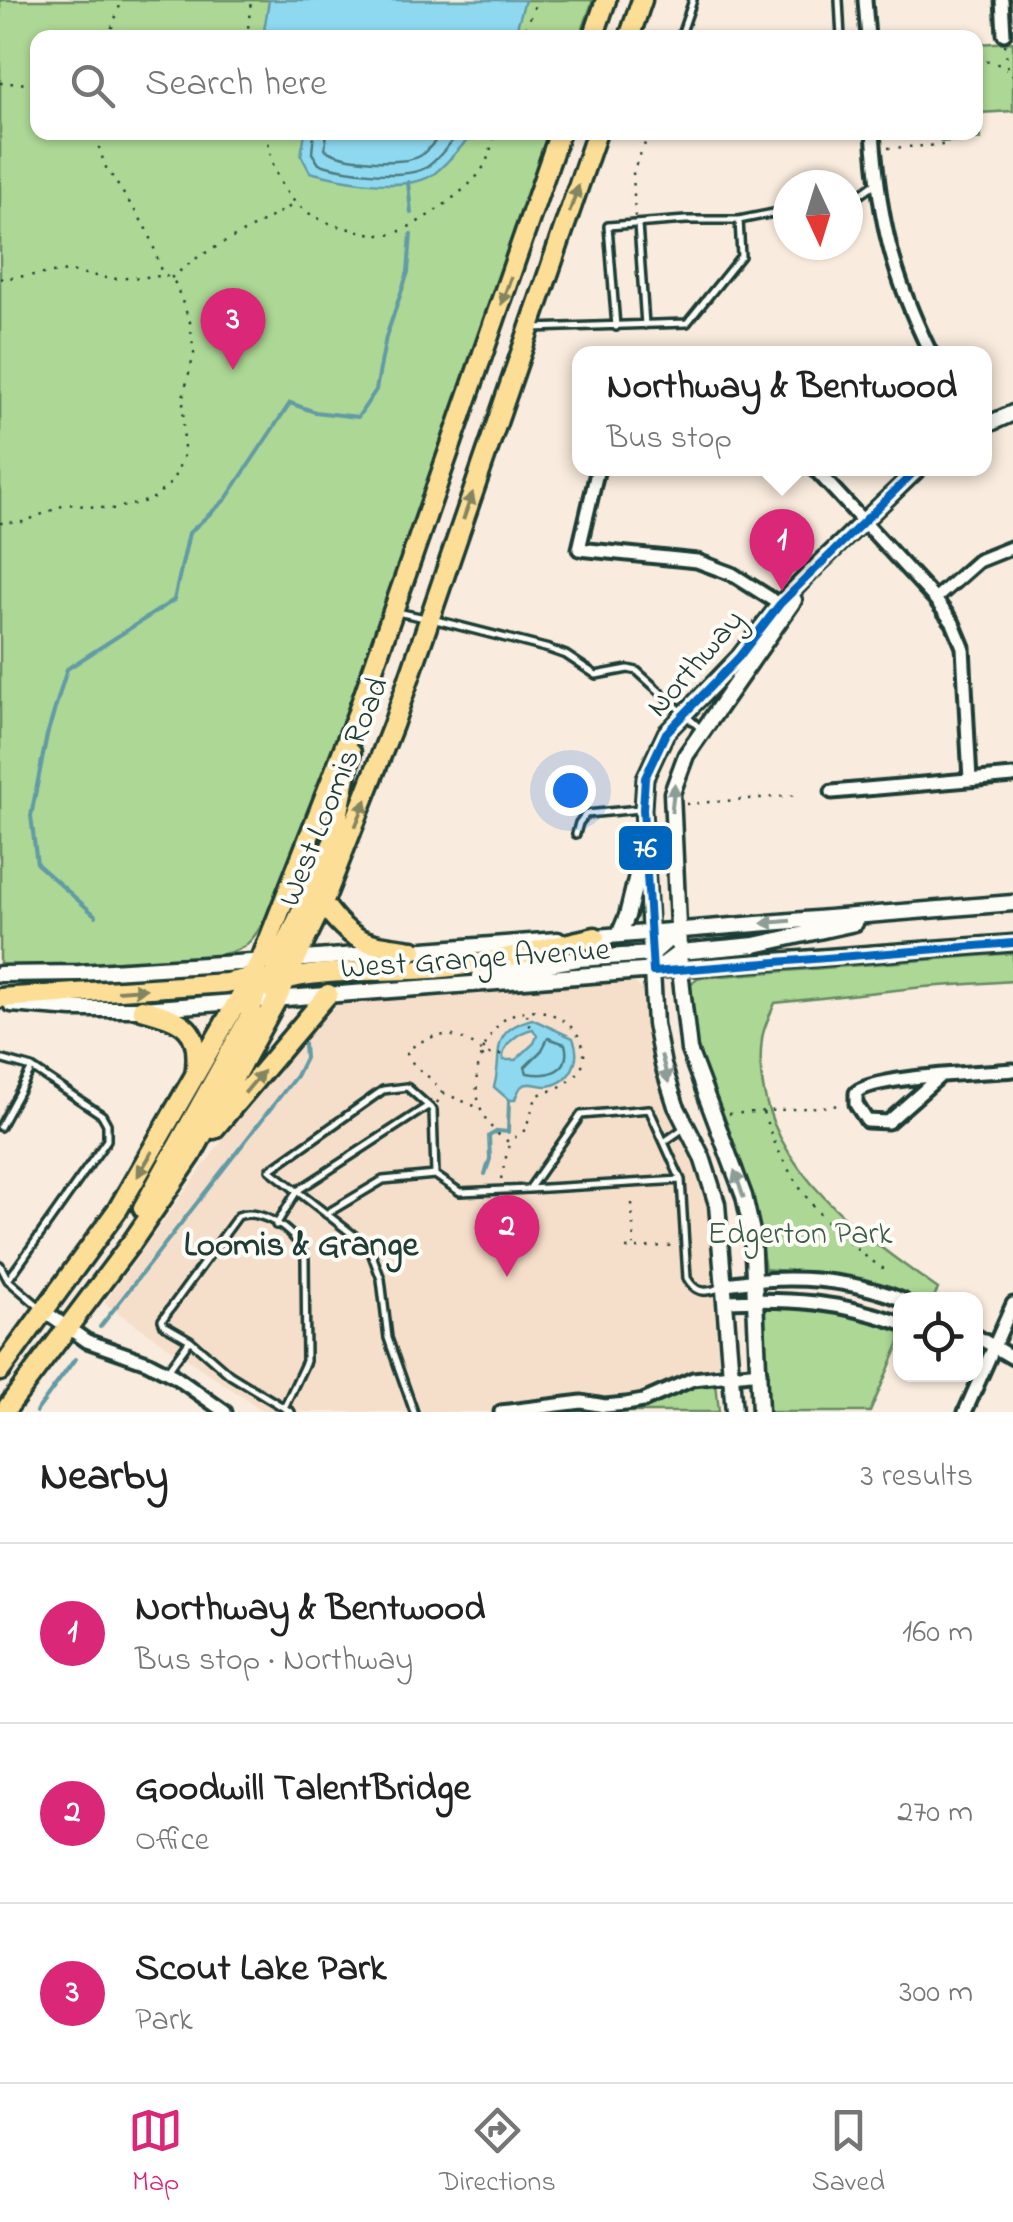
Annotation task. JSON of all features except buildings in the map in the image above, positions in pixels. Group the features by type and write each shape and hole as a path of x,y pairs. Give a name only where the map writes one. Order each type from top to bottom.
{"main road":[{"path":"600,30 606,0"},
{"path":"632,30 642,0"},
{"name":"West Loomis Road","path":"4,1412 191,1156 332,842 358,712 557,140"},
{"name":"West Loomis Road","path":"0,1371 118,1209 194,1080 323,903 365,804 593,140"},
{"path":"494,325 528,333"},
{"path":"323,903 340,927 356,938 373,945 413,950"},
{"path":"0,1001 446,968 595,937"},
{"path":"120,1258 173,1151 267,980"},
{"path":"191,1156 328,994"},
{"path":"142,1008 174,1018 188,1028 197,1052 194,1080"}],"street":[{"path":"865,0 867,30"},
{"path":"1002,0 1004,34"},
{"path":"873,140 876,183 892,265 927,346"},
{"path":"596,476 579,549 697,561 732,574 784,607"},
{"path":"821,476 953,623 964,647 970,780"},
{"name":"Northway","path":"734,1412 717,1204 702,1157 662,1064 656,1024 642,809 646,778 666,733 684,711 739,657 860,521 910,476"},
{"path":"935,599 978,561 1013,547"},
{"name":"Northway","path":"760,1412 752,1232 744,1196 689,1050 680,970 672,793 686,755 784,607"},
{"path":"832,792 1013,776"},
{"path":"619,935 639,872 644,839"},
{"name":"West Grange Avenue","path":"0,1001 73,1009 142,1008 413,950 1013,902"},
{"path":"652,972 680,952 755,945 904,912"},
{"path":"430,987 555,962 652,954 678,930"},
{"name":"West Grange Avenue","path":"0,974 267,980 328,994 1013,943"},
{"path":"938,1076 907,1109 888,1122 867,1121 856,1104 856,1093 867,1084 938,1076 1013,1070"},
{"path":"726,1284 812,1278 893,1297"},
{"path":"727,1301 840,1304 893,1321"},
{"path":"965,1412 1013,1304"},
{"path":"44,1311 87,1341 166,1372 225,1412"},
{"path":"983,1342 1013,1360"},
{"path":"983,1349 993,1350"},
{"path":"501,1412 582,1402 626,1404 693,1379 760,1372"}],"lane":[{"path":"683,30 693,0"},
{"path":"839,0 841,30"},
{"path":"863,192 876,183"},
{"path":"616,327 608,226 739,220 773,213"},
{"path":"528,333 687,322 741,256 739,220"},
{"path":"637,224 646,325"},
{"path":"394,612 550,649 596,676 638,671 703,731"},
{"path":"576,834 578,823 586,814 642,809"},
{"path":"0,1059 32,1068 102,1115 107,1124 107,1140 8,1280"},
{"path":"0,1128 32,1068"},
{"path":"414,1412 388,1338 381,1279 369,1247 270,1170 383,1090 407,1088 430,1108 434,1175"},
{"path":"276,1225 297,1192 430,1108"},
{"path":"529,1189 581,1115 649,1109 681,1180 688,1278 692,1286 705,1292 726,1284"},
{"path":"664,1142 687,1127"},
{"path":"326,1214 383,1180 434,1175 460,1192 681,1180"},
{"path":"246,1212 261,1214 276,1225 299,1244 305,1259 306,1361 287,1410 230,1375 162,1320 238,1216 246,1212"},
{"path":"0,1265 8,1280 44,1311"},
{"path":"166,1372 190,1340"}],"path":[{"path":"111,30 122,0"},
{"path":"248,30 251,0"},
{"path":"525,30 537,0"},
{"path":"1004,34 1008,70"},
{"path":"983,60 997,63 1013,75"},
{"path":"0,84 30,84"},
{"path":"97,140 105,166 150,232 163,276"},
{"path":"269,140 276,170 294,204 317,220 390,235 447,201 478,176 493,140"},
{"path":"637,224 633,170 646,140"},
{"path":"885,148 943,145 945,140"},
{"path":"170,279 198,257 294,204"},
{"path":"0,280 69,271 112,279 163,276 175,284 190,322 194,354 183,397 184,455 172,482 151,500 113,509 66,504 22,522 0,523"},
{"path":"686,804 798,794"},
{"path":"526,1012 530,1031"},
{"path":"501,1190 509,1142 525,1130 537,1095 551,1092 578,1074 583,1056 580,1037 570,1024 554,1014 526,1012 506,1020 482,1048 476,1077 479,1108 492,1130 509,1142"},
{"path":"479,1108 442,1093 407,1056 408,1050 429,1038 447,1034 464,1037 487,1054"},
{"path":"481,1056 506,1055"},
{"path":"430,1108 442,1093"},
{"path":"728,1114 846,1105"},
{"path":"762,1112 780,1155 812,1208 858,1253 887,1271"},
{"path":"632,1203 634,1248"},
{"path":"626,1249 685,1244"}],"shaded area":[{"path":"632,981 644,991 651,1038 673,1115 700,1174 714,1231 723,1380 686,1387 647,1408 629,1412 265,1412 104,1303 281,1059 331,1003"}],"green space":[{"path":"0,0 593,0 582,30 30,30 30,140 546,140 346,713 285,875 256,933 246,945 229,953 202,958 129,965 0,968"},
{"path":"1013,42 1013,111 983,113 983,44"},
{"name":"Edgerton Park","path":"1013,953 1013,981 775,1003 763,1035 762,1081 772,1119 789,1154 842,1215 938,1289 936,1292 901,1292 829,1275 765,1269 743,1166 713,1096 696,1042 689,987 697,978"},
{"path":"768,1307 862,1316 893,1327 893,1358 870,1412 767,1412"},
{"path":"716,1382 719,1412 629,1412 647,1408 686,1387"}],"water":[{"path":"269,0 525,0 516,30 264,30"},
{"path":"304,140 468,140 435,173 408,183 356,181 310,172 301,155"},
{"path":"532,1019 573,1038 576,1054 572,1069 562,1081 546,1086 524,1085 515,1100 509,1100 494,1087 503,1037 518,1024","holes":["533,1029 537,1036 516,1060 503,1060 505,1049 517,1036"]}],"waterway":[{"path":"408,182 411,213"},
{"path":"96,916 37,864 31,816 47,735 67,669 174,600 189,533 226,499 290,403 315,412 358,417 376,390 386,337 408,272 411,234"},
{"path":"100,1327 296,1076 305,1058 304,1044"},
{"path":"485,1174 490,1159 489,1136 498,1131 508,1132 509,1100"},
{"path":"36,1412 75,1359"}],"transit line":[{"name":"76","path":"910,476 780,604 739,657 666,733 645,778 643,809 653,972 1013,943"}],"place":[{"name":"Scout Lake Park","path":"233,370"},
{"name":"Northway & Bentwood","path":"782,591"},
{"name":"Goodwill TalentBridge","path":"507,1277"}],"district":[{"name":"Loomis & Grange","path":"301,1243"}]}
